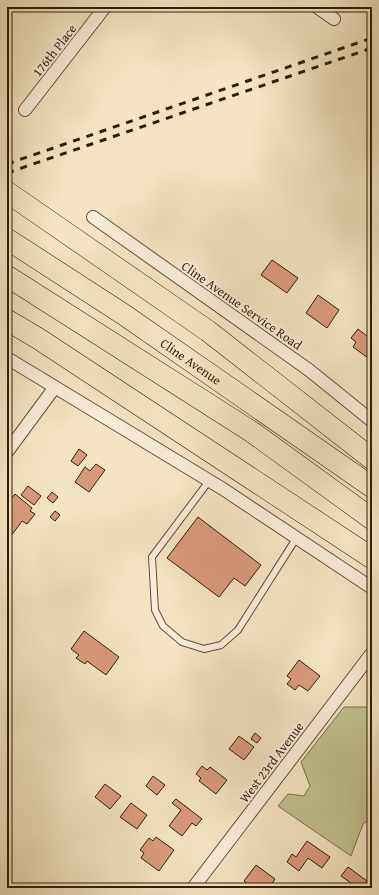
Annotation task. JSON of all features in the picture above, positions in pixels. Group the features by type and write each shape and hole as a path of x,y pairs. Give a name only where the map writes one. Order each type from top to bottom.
{"highway":[{"path":"7,192 208,331 372,459"},
{"name":"Cline Avenue","path":"7,239 123,314 372,487"},
{"name":"Cline Avenue","path":"7,276 252,432 372,519"},
{"path":"7,320 39,339 372,558"}],"street":[{"name":"176th Place","path":"26,110 105,7"},
{"path":"317,7 334,19"},
{"name":"Cline Avenue Service Road","path":"93,217 309,370 372,421"},
{"path":"7,358 209,481 297,537 372,588"},
{"path":"7,452 55,387"},
{"name":"West 23rd Avenue","path":"193,888 372,653"}],"lane":[{"path":"209,481 152,557 155,610 163,626 182,642 204,649 221,645 238,630 297,537"}],"green space":[{"path":"344,707 372,707 372,818 363,824 351,856 278,806 288,794 304,796 310,786 301,762"}],"building":[{"path":"272,260 298,278 287,293 261,275"},
{"path":"318,295 339,310 327,328 306,313"},
{"path":"358,329 372,340 372,361 353,347 356,342 351,338"},
{"path":"79,449 87,455 78,466 71,461"},
{"path":"96,464 105,470 89,492 75,482 85,467 90,471"},
{"path":"28,486 41,496 34,505 21,495"},
{"path":"52,492 58,497 53,503 47,498"},
{"path":"15,494 32,508 30,511 35,514 27,524 22,521 8,540 7,504"},
{"path":"55,511 60,515 55,521 50,517"},
{"path":"198,517 261,565 245,586 234,578 219,597 167,558"},
{"path":"84,631 119,657 106,675 87,661 85,664 76,658 79,655 71,649"},
{"path":"299,660 320,676 308,691 299,685 295,690 287,684 291,679 287,676"},
{"path":"255,733 261,738 257,743 251,739"},
{"path":"239,736 254,747 244,760 229,749"},
{"path":"202,766 207,770 210,767 227,780 216,794 199,781 201,778 196,774"},
{"path":"153,776 165,785 157,795 146,786"},
{"path":"105,784 121,796 110,809 95,797"},
{"path":"176,799 202,819 196,826 192,823 182,836 169,826 181,810 172,803"},
{"path":"131,803 147,815 137,829 120,817"},
{"path":"156,837 174,850 159,871 141,858 144,853 140,850 149,838 153,841"},
{"path":"307,841 330,857 322,868 308,858 299,871 287,862 292,854 296,857"},
{"path":"256,865 275,879 269,888 254,888 244,881"},
{"path":"348,867 367,881 362,888 358,888 341,876"},
{"path":"298,883 305,888 294,888"}],"railway":[{"path":"7,164 372,38"},
{"path":"7,173 372,48"}]}
